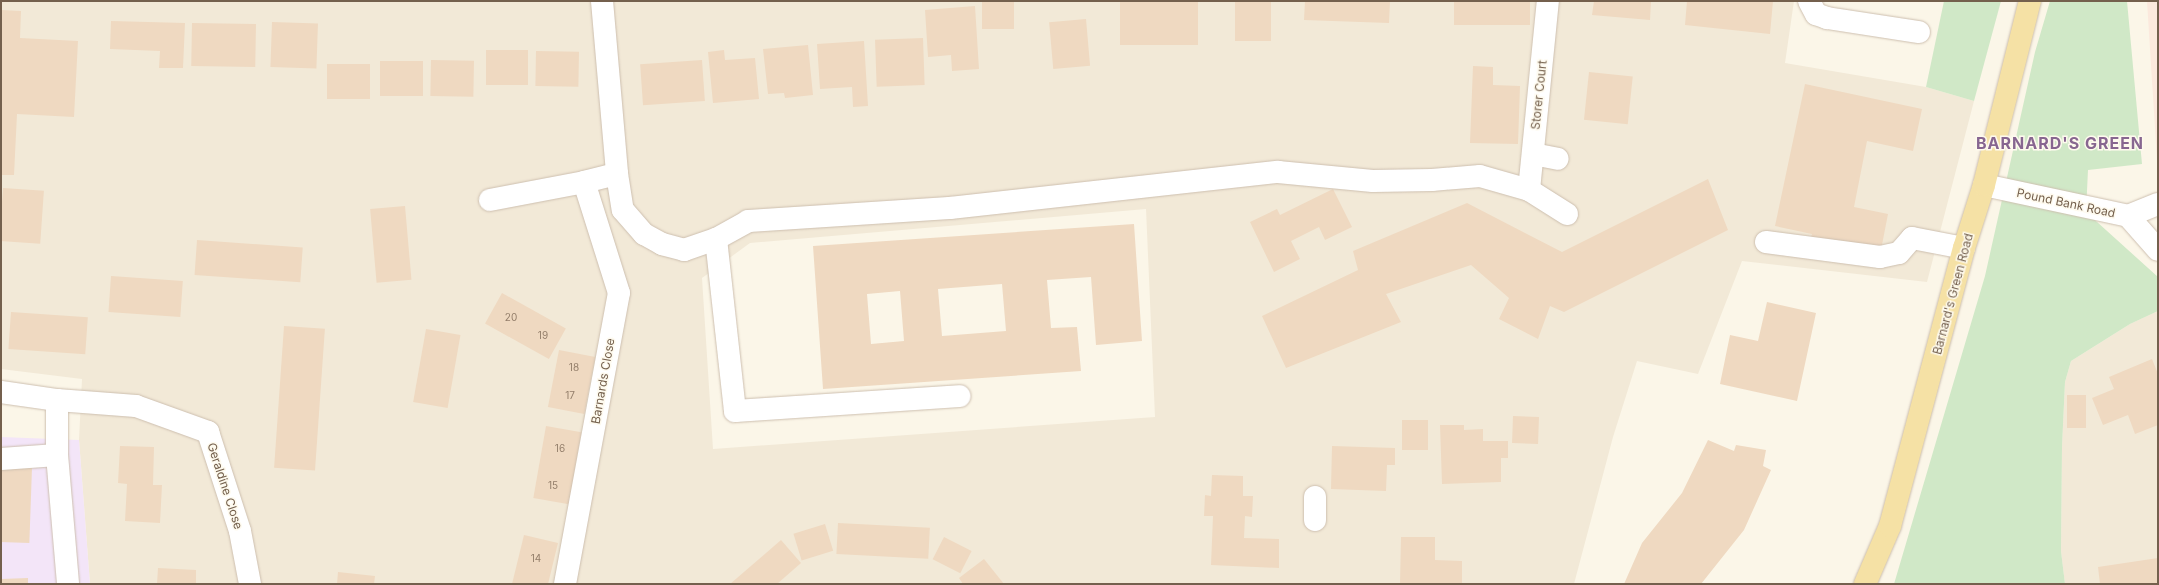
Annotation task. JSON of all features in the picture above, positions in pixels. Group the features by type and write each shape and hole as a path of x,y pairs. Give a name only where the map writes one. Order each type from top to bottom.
{"main road":[{"name":"Barnard's Green Road","path":"1865,584 1890,526 1964,248 1984,185 2030,1"}],"street":[{"path":"602,1 617,174 623,210 644,234 662,244 684,250 716,239 748,222 950,208 1278,172 1373,181 1480,176 1529,190 1567,214"},
{"name":"Storer Court","path":"1529,190 1548,1"},
{"path":"1809,1 1816,14 1827,18 1920,32"},
{"path":"1533,154 1558,159"},
{"path":"490,200 584,182 617,174"},
{"name":"Barnards Close","path":"565,584 619,293 584,182"},
{"name":"Pound Bank Road","path":"1984,185 2128,216 2158,250"},
{"path":"2128,216 2158,204"},
{"path":"1766,242 1880,257 1899,253 1912,238 1964,248"},
{"path":"716,239 735,411 959,396"},
{"name":"Geraldine Close","path":"1,392 57,400 136,406 208,432 240,531 250,584"},
{"path":"57,400 58,455 68,584"},
{"path":"1,459 58,455"},
{"path":"1315,497 1315,520"}],"shaded area":[{"path":"1,1 1794,1 1785,63 1926,87 1974,101 1927,282 1742,261 1698,374 1637,361 1613,437 1574,584 90,584 79,440 82,379 1,369","holes":["1146,209 1155,417 713,449 702,278 750,243"]},
{"path":"2147,1 2158,1 2158,176"},
{"path":"2158,311 2158,584 2065,584 2061,551 2062,447 2065,382 2071,361 2130,324"},
{"path":"1,437 79,440 90,584 1,584"}],"green space":[{"path":"1944,1 2001,1 1974,101 1926,87"},
{"path":"2050,1 2127,1 2142,164 2088,170 2086,212 2158,277 2158,311 2130,324 2071,361 2065,382 2062,447 2061,551 2065,584 1894,584 1985,276 2035,52"}],"building":[{"path":"982,1 1014,1 1014,29 982,29"},
{"path":"1120,1 1198,1 1198,45 1120,45"},
{"path":"1235,1 1271,1 1271,41 1235,41"},
{"path":"1305,1 1390,1 1389,23 1304,20"},
{"path":"1454,1 1530,1 1530,25 1454,25"},
{"path":"1594,1 1651,1 1650,20 1592,15"},
{"path":"1687,1 1773,1 1770,34 1685,25"},
{"path":"975,6 979,69 952,71 951,55 928,57 925,10"},
{"path":"1,10 21,11 20,38 78,41 74,117 17,114 14,175 1,175"},
{"path":"1086,19 1090,66 1053,69 1049,22"},
{"path":"111,21 185,23 183,68 159,68 160,51 110,49"},
{"path":"272,22 318,24 316,69 270,67"},
{"path":"192,23 256,24 255,67 191,66"},
{"path":"923,38 925,85 877,87 875,40"},
{"path":"864,41 868,106 853,107 852,87 820,89 817,44"},
{"path":"808,45 813,95 785,98 784,93 768,94 763,49"},
{"path":"486,50 528,50 528,85 486,85"},
{"path":"724,50 725,60 755,58 759,99 713,103 708,52"},
{"path":"536,51 579,52 578,87 535,86"},
{"path":"431,60 474,61 473,97 430,96"},
{"path":"702,60 705,101 643,105 640,64"},
{"path":"380,61 423,61 423,96 380,96"},
{"path":"327,64 370,64 370,99 327,99"},
{"path":"1473,66 1493,67 1493,85 1520,86 1518,144 1470,143"},
{"path":"1589,72 1633,77 1628,124 1584,120"},
{"path":"1805,84 1922,109 1913,151 1867,141 1854,207 1888,214 1881,250 1810,241 1812,234 1775,226"},
{"path":"1708,179 1728,230 1564,312 1550,306 1538,339 1499,319 1509,298 1471,265 1386,294 1401,322 1286,368 1262,316 1358,270 1353,251 1467,203 1562,252"},
{"path":"3,188 44,191 40,244 1,241"},
{"path":"1333,189 1352,227 1325,240 1319,227 1291,241 1300,259 1274,272 1250,222 1277,209 1280,215"},
{"path":"405,206 411,280 377,283 370,209"},
{"path":"1134,224 1142,341 1096,345 1091,277 1047,280 1051,328 1077,327 1081,371 823,389 813,246","holes":["1002,284 1006,331 942,336 938,289","900,291 904,341 871,344 867,294"]},
{"path":"197,240 303,247 300,282 195,275"},
{"path":"111,276 183,281 180,317 108,312"},
{"path":"502,293 566,328 549,359 485,324"},
{"path":"1767,302 1816,313 1797,401 1720,384 1730,335 1758,341"},
{"path":"11,312 88,317 85,354 8,349"},
{"path":"284,326 325,329 315,471 274,468"},
{"path":"426,329 460,335 448,408 413,402"},
{"path":"559,350 595,357 584,414 548,407"},
{"path":"2152,359 2158,374 2158,425 2135,434 2128,415 2103,425 2092,398 2114,389 2109,377"},
{"path":"2067,395 2086,395 2086,428 2067,428"},
{"path":"1513,416 1539,417 1538,444 1512,443"},
{"path":"1402,420 1428,420 1428,450 1402,450"},
{"path":"1440,425 1464,425 1464,430 1483,429 1483,441 1508,441 1508,458 1501,458 1501,482 1442,484"},
{"path":"546,426 581,432 569,504 533,498"},
{"path":"1708,440 1734,451 1736,445 1766,450 1763,466 1771,470 1744,530 1701,584 1624,584 1642,543 1682,493"},
{"path":"120,446 154,447 153,485 162,485 160,523 125,521 127,484 118,483"},
{"path":"1332,446 1395,448 1395,465 1387,465 1386,491 1331,489"},
{"path":"1,467 32,468 29,543 1,542"},
{"path":"1212,475 1243,476 1243,496 1253,496 1252,517 1245,516 1244,538 1279,539 1279,568 1211,565 1213,516 1204,516 1205,495 1211,496"},
{"path":"838,523 930,528 928,559 836,554"},
{"path":"825,524 833,551 802,560 793,534"},
{"path":"524,535 558,543 548,584 512,584"},
{"path":"944,537 972,551 960,573 933,559"},
{"path":"1401,537 1435,537 1435,560 1462,561 1462,584 1400,584"},
{"path":"781,540 801,563 777,584 730,584"},
{"path":"2158,558 2158,584 2100,584 2098,567"},
{"path":"984,559 1004,584 963,584 959,578"},
{"path":"158,568 196,570 196,584 157,584"},
{"path":"338,572 375,576 374,584 337,584"},
{"path":"28,578 28,584 1,584 1,579"}],"district":[{"name":"BARNARD'S GREEN","path":"2060,143"}]}
